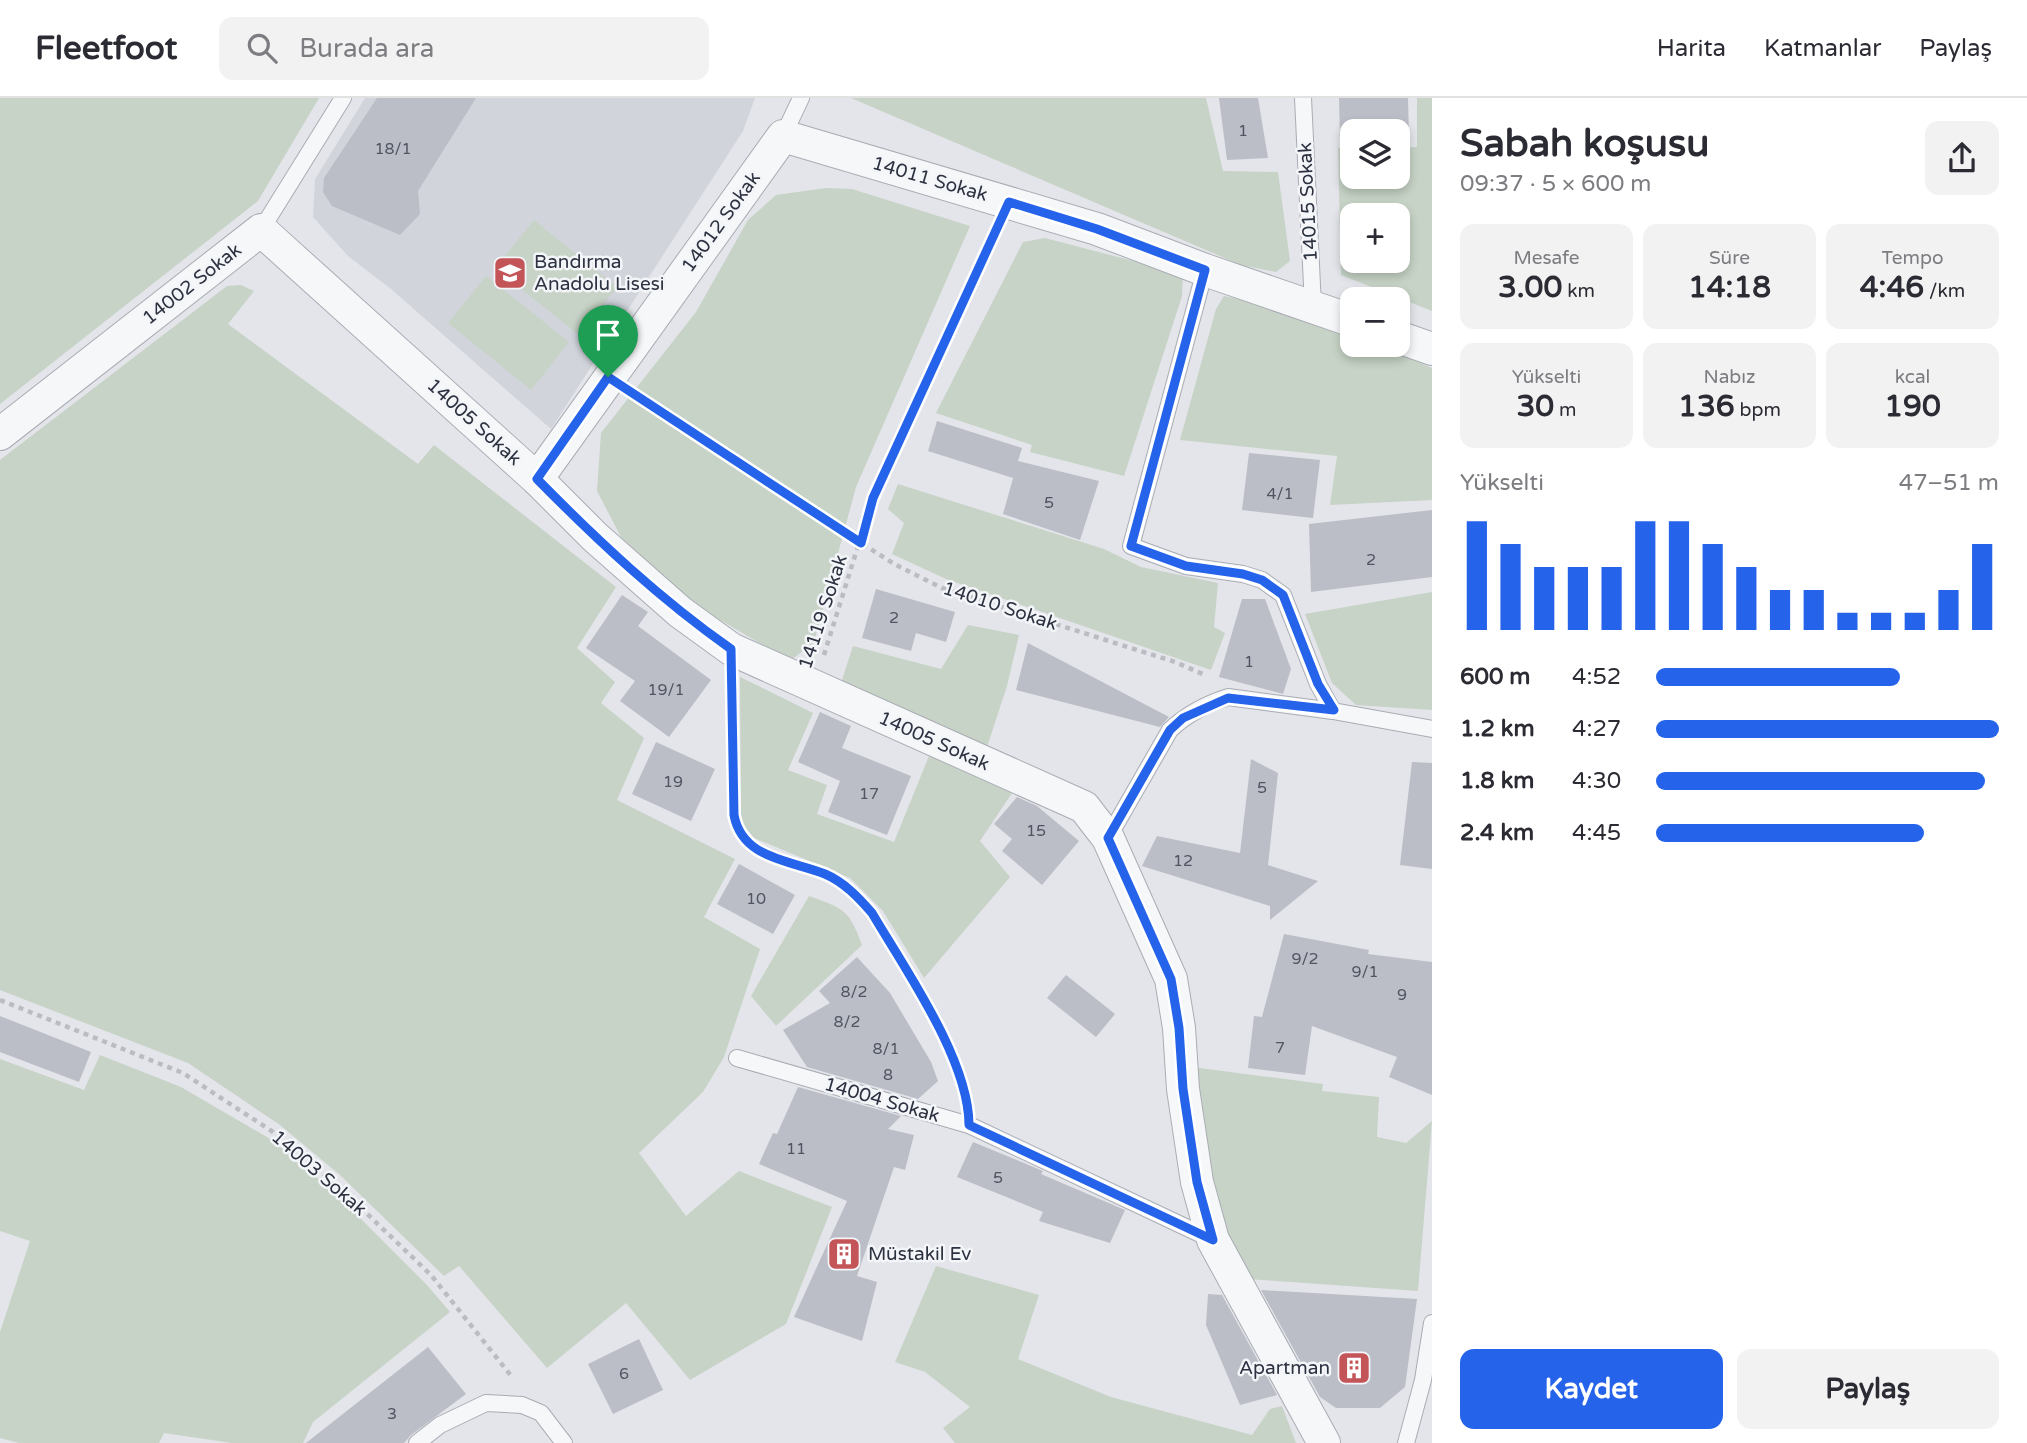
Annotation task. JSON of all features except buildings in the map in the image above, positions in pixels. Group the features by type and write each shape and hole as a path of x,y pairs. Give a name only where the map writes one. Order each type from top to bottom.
{"street":[{"name":"14011 Sokak","path":"783,136 1097,229 1205,270 1340,316"},
{"name":"14012 Sokak","path":"537,479 783,136"},
{"name":"14002 Sokak","path":"0,434 261,230"},
{"name":"14005 Sokak","path":"261,230 537,479 595,537 680,612 731,649 1084,807 1108,838 1171,979 1197,1182 1213,1240 1324,1443"},
{"path":"1410,341 1432,349"}],"lane":[{"name":"14002 Sokak","path":"261,230 343,98"},
{"name":"14012 Sokak","path":"783,136 801,98"},
{"name":"14015 Sokak","path":"1303,98 1313,306"},
{"path":"1205,270 1131,546 1186,566 1243,574 1262,580 1283,595 1318,684 1334,710"},
{"path":"1108,838 1170,730 1183,718 1228,698 1334,710 1432,729"},
{"name":"14004 Sokak","path":"737,1058 969,1125 1213,1240"},
{"path":"1406,1443 1423,1380 1432,1323"},
{"path":"417,1443 440,1426 486,1403 523,1405 541,1413 564,1443"}],"path":[{"name":"14119 Sokak","path":"814,686 873,498 1009,202"},
{"name":"14010 Sokak","path":"608,377 896,565 942,588 1195,670 1211,678 1228,698"},
{"path":"731,649 734,815 741,837 749,845 765,853 828,875 860,899 872,913 955,1060 966,1092 969,1125"},
{"name":"14003 Sokak","path":"0,1000 183,1073 273,1132 337,1185 431,1275 541,1413"}],"shaded area":[{"name":"Bandırma Anadolu Lisesi","path":"365,98 755,98 743,131 551,429 391,289 348,256 313,217 315,179"}],"green space":[{"path":"0,98 319,98 258,201 0,404"},
{"path":"851,98 1206,98 1223,171 1278,172 1290,261 1276,272 1241,265"},
{"path":"1417,98 1432,98 1432,311 1410,302 1410,287 1371,287 1341,275 1410,273 1410,203 1340,203 1340,233 1338,148 1340,189 1410,189 1410,147 1417,147"},
{"path":"826,188 852,189 970,226 856,487 814,642 790,661 693,604 621,537 597,491 601,433 696,312 748,220 776,195"},
{"path":"534,220 617,287 579,335 495,268"},
{"path":"1045,238 1183,274 1182,296 1124,476 1030,452 1032,445 936,413 1023,242"},
{"path":"486,276 569,342 531,390 448,323"},
{"path":"241,285 254,291 228,324 418,464 434,445 616,587 577,648 615,682 601,703 644,738 617,800 735,859 704,917 760,949 724,1057 703,1092 639,1153 686,1216 739,1171 832,1207 786,1324 690,1380 626,1303 547,1368 459,1266 444,1276 340,1175 280,1125 188,1063 0,990 0,460 227,286"},
{"path":"1224,296 1248,301 1340,332 1340,357 1406,357 1432,368 1432,500 1330,505 1337,456 1180,440 1216,309"},
{"path":"898,484 1104,549 1141,567 1218,583 1214,627 1225,633 1211,670 946,579 892,554 904,523 888,509"},
{"path":"1432,592 1432,710 1356,705 1332,683 1305,614"},
{"path":"968,625 1019,635 1007,686 985,753 840,686 853,646 941,669"},
{"path":"740,677 813,713 788,770 827,785 817,814 894,842 929,756 1012,793 980,841 1010,877 924,978 883,911 850,878 754,838 741,822"},
{"path":"809,896 844,912 853,924 862,945 776,1026 751,996"},
{"path":"100,1055 181,1087 272,1140 333,1191 427,1285 450,1312 313,1422 303,1443 232,1443 164,1433 159,1443 19,1443 0,1438 0,1332 30,1241 0,1231 0,1059 84,1090"},
{"path":"1192,1067 1323,1084 1322,1091 1379,1097 1377,1137 1406,1143 1432,1121 1418,1291 1248,1279 1219,1225"},
{"path":"936,1266 1039,1295 1018,1359 1111,1397 1252,1435 1270,1409 1282,1406 1296,1443 955,1443 943,1428 970,1407 925,1372 895,1362"}],"place":[{"name":"Bandırma Anadolu Lisesi","path":"510,273"},
{"name":"Müstakil Ev","path":"844,1254"},
{"name":"Apartman","path":"1354,1368"}],"route":[{"path":"1009,202 1097,229 1205,270 1131,546 1186,566 1243,574 1262,580 1283,595 1318,684 1334,710 1228,698 1183,718 1170,730 1108,838 1171,979 1197,1182 1213,1240 969,1125 966,1092 955,1060 872,913 860,899 828,875 765,853 749,845 741,837 734,815 731,649 680,612 595,537 537,479 608,377 861,543 873,498 1009,202"}]}
